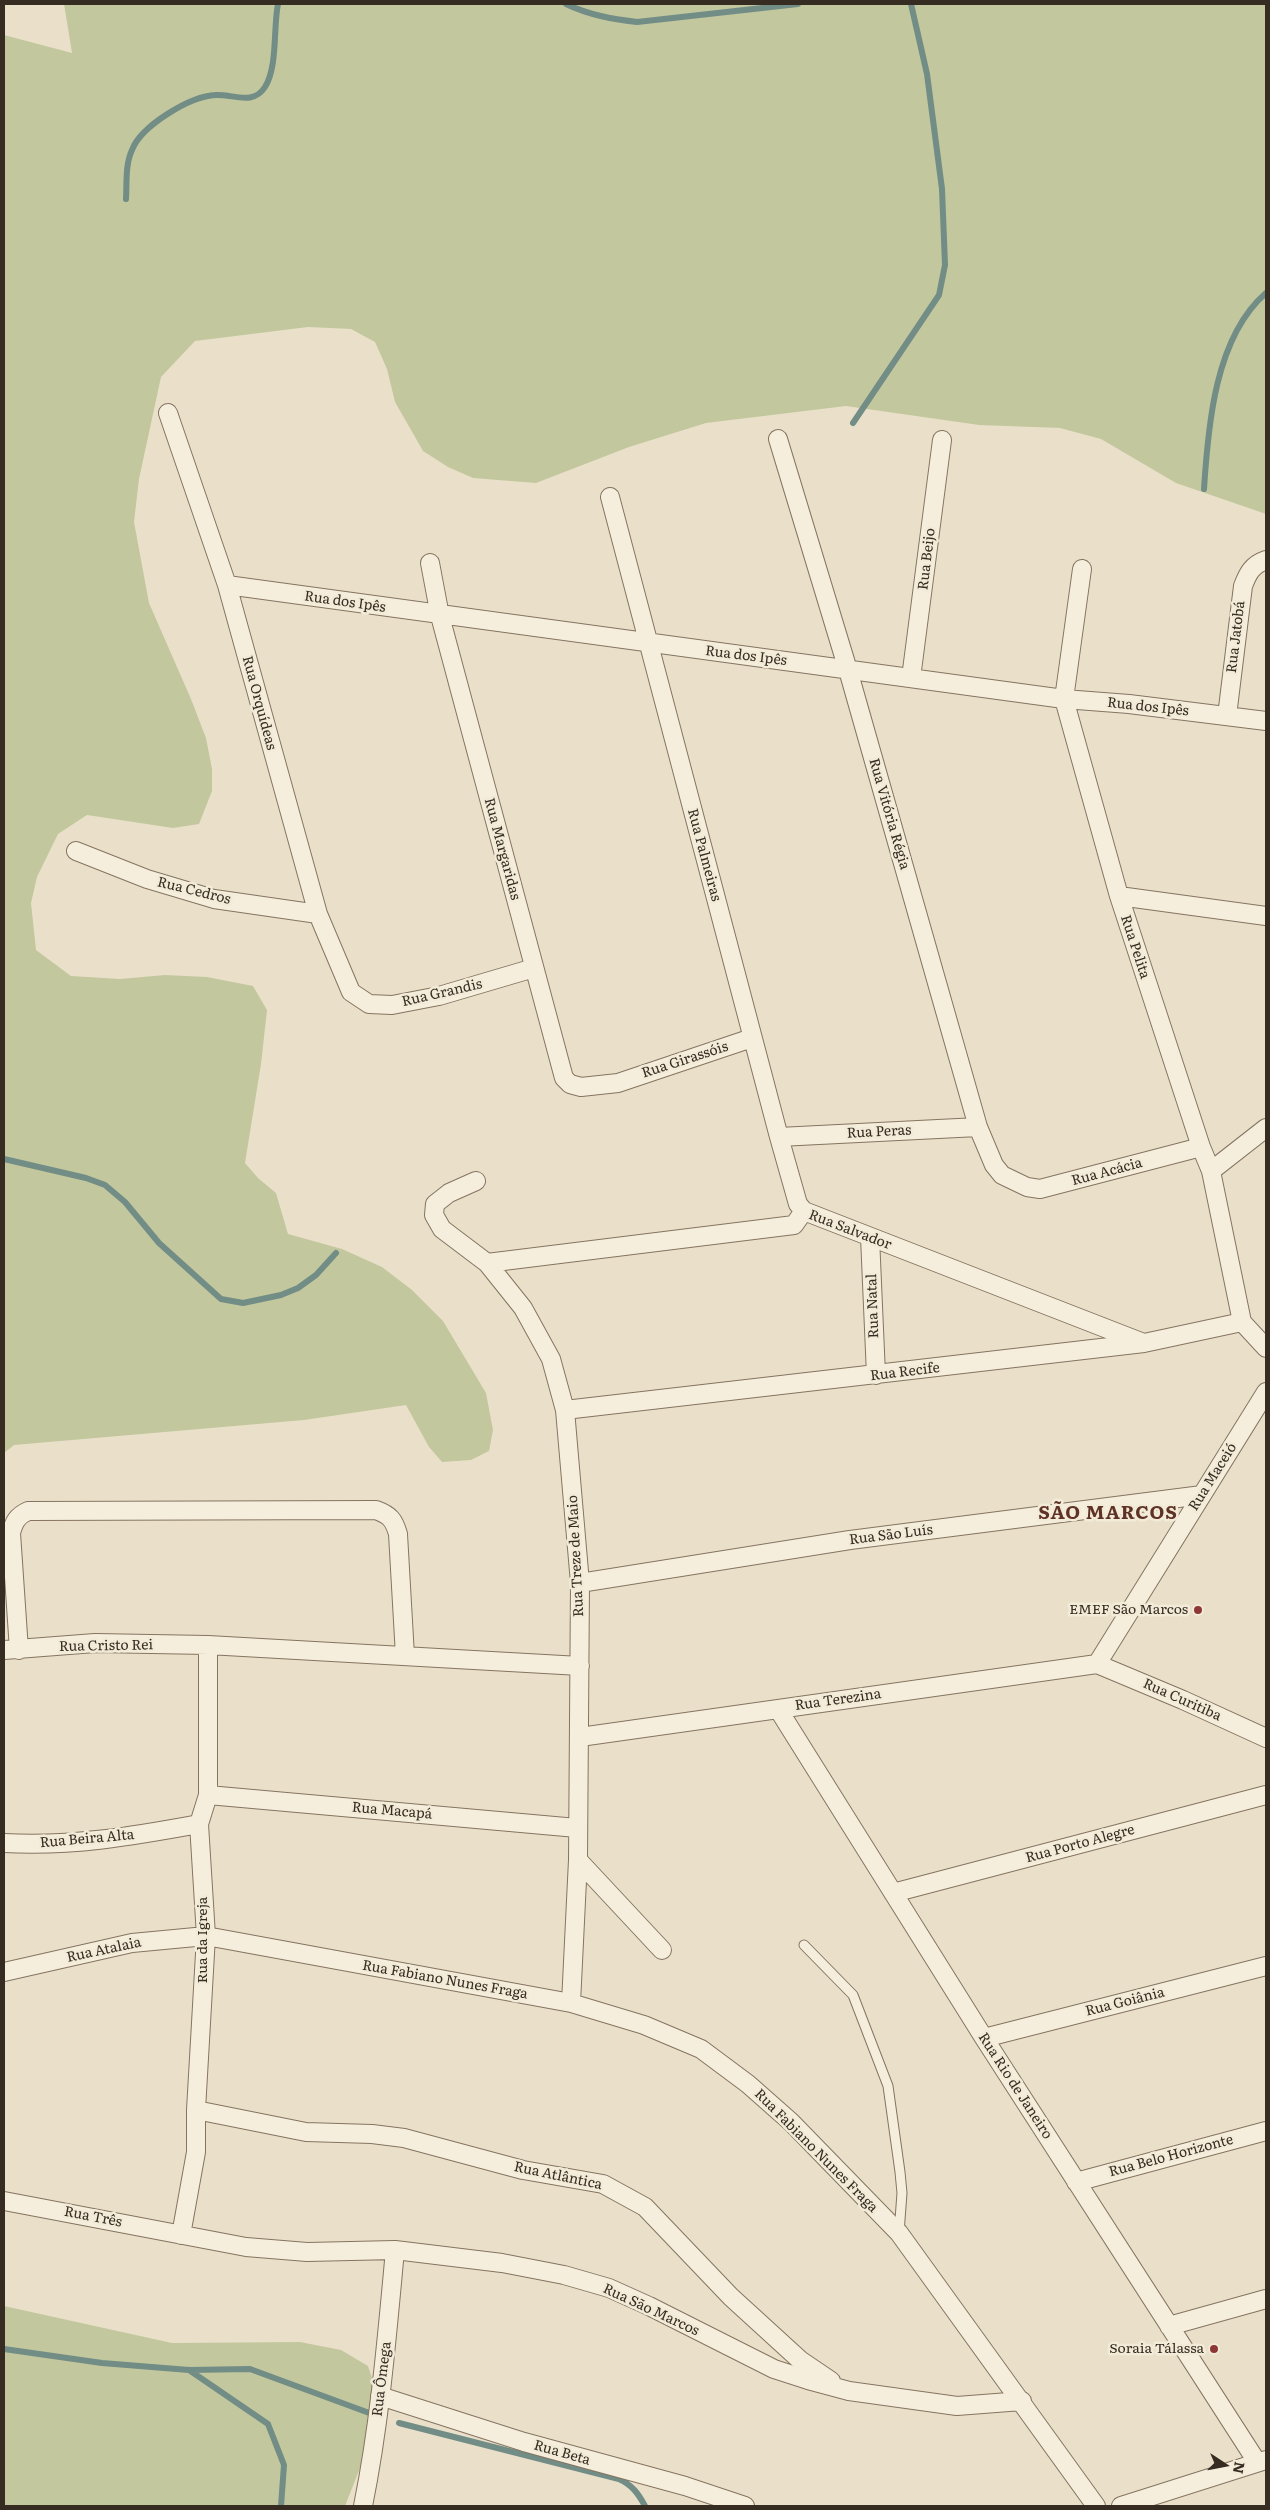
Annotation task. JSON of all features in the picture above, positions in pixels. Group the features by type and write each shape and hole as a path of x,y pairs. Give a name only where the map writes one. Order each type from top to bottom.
{"street":[{"name":"Rua Orquídeas","path":"168,413 227,585 318,914 351,992"},
{"name":"Rua Vitória Régia","path":"778,439 848,670 978,1127 994,1165 1002,1175 1013,1182"},
{"name":"Rua Beijo","path":"911,678 942,440"},
{"name":"Rua Palmeiras","path":"610,496 752,1038 798,1204 804,1211"},
{"name":"Rua Jatobá","path":"1227,716 1242,586 1248,572 1262,561"},
{"name":"Rua Margaridas","path":"430,563 440,616 564,1078 570,1084 580,1087 618,1083"},
{"name":"Rua Pelita","path":"1082,569 1064,700 1118,896 1201,1147 1211,1171 1242,1322"},
{"name":"Rua dos Ipês","path":"227,585 440,616 1064,700 1129,704 1266,721"},
{"name":"Rua Cedros","path":"76,852 147,879 214,899 318,914"},
{"path":"1118,896 1266,916"},
{"name":"Rua Grandis","path":"351,992 369,1004 392,1005 439,996 534,968"},
{"name":"Rua Girassóis","path":"618,1083 752,1038"},
{"name":"Rua Peras","path":"779,1137 978,1127"},
{"path":"1211,1171 1266,1128"},
{"name":"Rua Acácia","path":"1013,1182 1040,1189 1201,1147"},
{"name":"Rua Treze de Maio","path":"476,1180 449,1193 435,1204 434,1215 447,1235 487,1263 523,1308 539,1334 551,1359 565,1410 580,1583 578,1860 572,2003"},
{"name":"Rua Salvador","path":"487,1263 794,1225 804,1211 1144,1343"},
{"name":"Rua Natal","path":"870,1237 876,1375"},
{"path":"1242,1322 1266,1348"},
{"name":"Rua Recife","path":"565,1410 1144,1343 1242,1322"},
{"name":"Rua Maceió","path":"1097,1664 1266,1392"},
{"name":"Rua São Luís","path":"580,1583 850,1540 1202,1495"},
{"path":"11,1650 11,1533 17,1519 28,1511 376,1510 389,1515 398,1534 405,1656"},
{"name":"Rua Cristo Rei","path":"11,1650 95,1643 208,1645 580,1666"},
{"name":"Rua da Igreja","path":"181,2235 196,2152 196,2110 206,1936 199,1824 208,1795 208,1645"},
{"name":"Rua Terezina","path":"580,1737 1097,1664"},
{"name":"Rua Curitiba","path":"1097,1664 1265,1734"},
{"name":"Rua Rio de Janeiro","path":"778,1709 1076,2182 1169,2326 1261,2461"},
{"name":"Rua Macapá","path":"208,1795 577,1828"},
{"name":"Rua Porto Alegre","path":"893,1893 1266,1795"},
{"name":"Rua Beira Alta","path":"4,1843 23,1844 110,1840 199,1824"},
{"path":"578,1860 662,1950"},
{"name":"Rua Atalaia","path":"4,1972 132,1943 206,1936"},
{"name":"Rua Fabiano Nunes Fraga","path":"206,1936 572,2003 644,2025 701,2049 748,2084 791,2122 899,2234 1022,2401 1096,2506"},
{"name":"Rua Goiânia","path":"984,2038 1266,1966"},
{"name":"Rua Atlântica","path":"196,2110 306,2132 372,2134 404,2138 522,2170 603,2184 645,2207 731,2297 800,2360 849,2391"},
{"name":"Rua Belo Horizonte","path":"1076,2182 1266,2131"},
{"name":"Rua Três","path":"4,2201 181,2235"},
{"name":"Rua São Marcos","path":"181,2235 246,2247 307,2252 395,2250 502,2263 564,2275 609,2288 774,2369 849,2391 957,2406 1022,2401"},
{"name":"Rua Ômega","path":"363,2506 380,2396 395,2250"},
{"path":"1169,2326 1266,2299"},
{"name":"Rua Beta","path":"380,2396 524,2442 685,2486 746,2506"},
{"path":"1121,2506 1261,2461"}],"lane":[{"path":"804,1945 852,1995 888,2086 902,2194 899,2234"}],"green space":[{"path":"64,4 1266,4 1266,514 1176,483 1101,439 1060,428 979,425 846,406 706,423 629,447 536,483 473,478 448,467 423,451 395,402 387,369 375,342 351,329 308,327 195,341 161,377 139,479 134,522 149,603 206,738 212,769 212,791 199,824 173,828 87,815 58,834 37,877 31,903 36,950 71,976 120,979 165,975 207,977 253,986 267,1010 261,1064 245,1163 258,1178 276,1193 288,1234 342,1249 382,1267 412,1290 443,1321 486,1393 493,1430 489,1451 471,1460 442,1462 429,1447 406,1405 304,1420 14,1445 4,1453 4,35 72,53"},
{"path":"4,2306 172,2343 300,2342 341,2350 368,2366 379,2399 371,2440 345,2506 4,2506"}],"waterway":[{"path":"126,199 127,168 132,150 145,131 156,122 180,107 205,97 222,95 249,98 260,93 265,87 274,58 278,4"},
{"path":"566,4 601,16 637,22 798,4"},
{"path":"853,423 939,295 945,265 942,189 927,74 911,4"},
{"path":"1204,489 1212,411 1217,384 1225,358 1235,333 1249,311 1266,293"},
{"path":"4,1159 86,1178 105,1185 125,1202 159,1243 221,1299 243,1303 281,1295 298,1288 316,1275 336,1253"},
{"path":"4,2349 102,2363 189,2370 250,2369 372,2414"},
{"path":"189,2370 268,2424 284,2465 281,2506"},
{"path":"399,2423 619,2479 634,2490 645,2506"}],"place":[{"name":"EMEF São Marcos","path":"1198,1610"},
{"name":"Soraia Tálassa","path":"1214,2349"}],"district":[{"name":"SÃO MARCOS","path":"1108,1513"}]}
